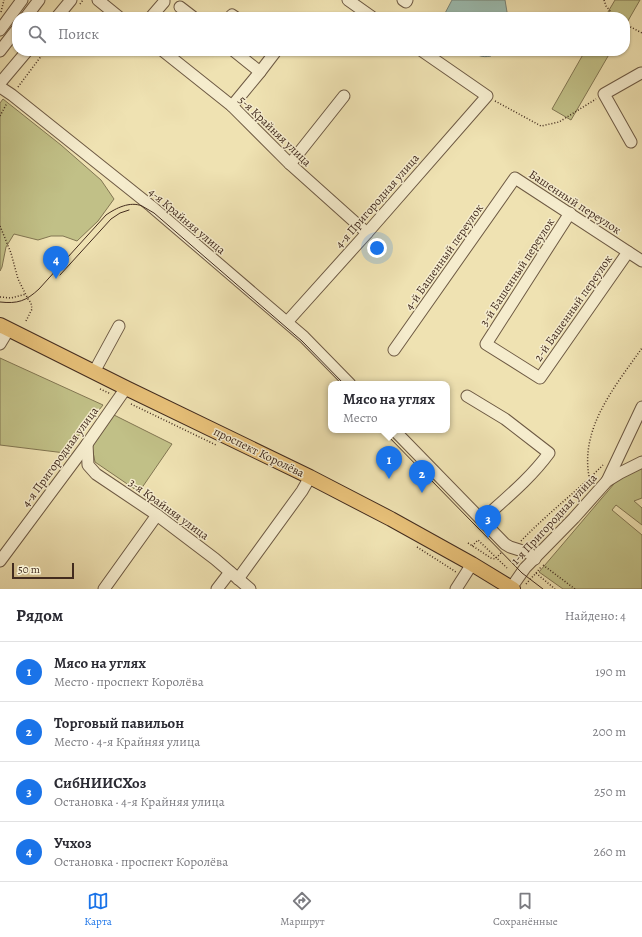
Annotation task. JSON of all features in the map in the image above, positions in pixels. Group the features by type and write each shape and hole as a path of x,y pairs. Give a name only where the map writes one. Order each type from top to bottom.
{"main road":[{"name":"проспект Королёва","path":"4,327 94,372 123,393 310,478 391,519 512,588"}],"street":[{"path":"13,12 22,0"},
{"path":"30,12 39,0"},
{"path":"61,12 71,0"},
{"path":"98,0 113,12"},
{"path":"155,12 164,0"},
{"path":"403,0 406,2 407,0"},
{"path":"355,2 366,12"},
{"path":"180,7 186,12"},
{"path":"0,30 12,14"},
{"path":"0,51 12,35"},
{"path":"0,83 23,56"},
{"name":"5-я Крайняя улица","path":"169,56 232,106 290,164 367,233"},
{"path":"240,56 260,72"},
{"path":"232,106 272,56"},
{"path":"429,56 487,96"},
{"path":"631,142 604,94 642,73"},
{"name":"4-я Крайняя улица","path":"0,87 151,206 287,322 347,381"},
{"path":"290,164 344,96"},
{"name":"4-я Пригородная улица","path":"287,322 487,96"},
{"name":"Башенный переулок","path":"515,178 642,260"},
{"name":"4-й Башенный переулок","path":"394,350 515,178"},
{"name":"3-й Башенный переулок","path":"540,378 486,344 570,214"},
{"name":"2-й Башенный переулок","path":"540,378 628,252"},
{"path":"94,372 119,326"},
{"path":"0,344 4,327"},
{"name":"4-я Пригородная улица","path":"0,561 123,393"},
{"path":"467,396 505,419 549,453 519,486 482,520"},
{"path":"607,481 642,407"},
{"path":"397,433 505,544 512,548 529,553 536,558"},
{"name":"3-я Крайняя улица","path":"86,444 88,465 96,474 157,515 215,559 250,589"},
{"name":"1-я Пригородная улица","path":"512,588 525,568 607,481 642,462"},
{"path":"217,589 234,575 302,491 310,478"},
{"path":"104,589 157,515"},
{"path":"456,589 472,564"}],"path":[{"path":"0,14 4,0"},
{"path":"604,0 606,6 611,12"},
{"path":"630,27 642,33"},
{"path":"0,116 12,95 41,56"},
{"path":"487,96 541,126 559,122 604,94"},
{"path":"0,226 18,279 31,303 32,310 26,321"},
{"path":"0,297 11,298 26,294"},
{"path":"593,496 589,479 589,440 603,405 642,348"},
{"path":"100,389 123,393 155,416 219,446"},
{"path":"468,543 491,558 497,558 500,554 518,544 604,464"},
{"path":"472,546 478,540 507,568"},
{"path":"413,545 463,577"},
{"path":"536,558 574,589"},
{"path":"526,584 536,573 555,589"}],"shaded area":[{"path":"615,0 640,0 630,17 630,12 608,12"},
{"path":"582,56 608,56 571,120 552,109"},
{"path":"3,99 61,145 101,180 114,199 98,221 77,241 63,236 51,236 38,240 14,234 6,247 0,271 0,103"},
{"path":"0,358 103,405 65,453 0,445"},
{"path":"114,415 172,444 139,492 95,462 92,447"},
{"path":"642,467 642,498 634,501 642,508 642,525 616,505 612,510 642,535 642,589 563,589 539,572 619,478"}],"water":[{"path":"452,0 505,0 507,12 446,12"}],"tram line":[{"path":"0,302 21,301 39,289 106,215 123,206 133,204 142,206 154,213 302,341 341,381"},
{"path":"60,275 111,219 120,213 129,210"},
{"path":"385,433 522,573 543,589"}],"place":[{"name":"Учхоз","path":"56,279"},
{"name":"Мясо на углях","path":"389,479"},
{"name":"Торговый павильон","path":"422,493"},
{"name":"СибНИИСХоз","path":"488,538"}]}
